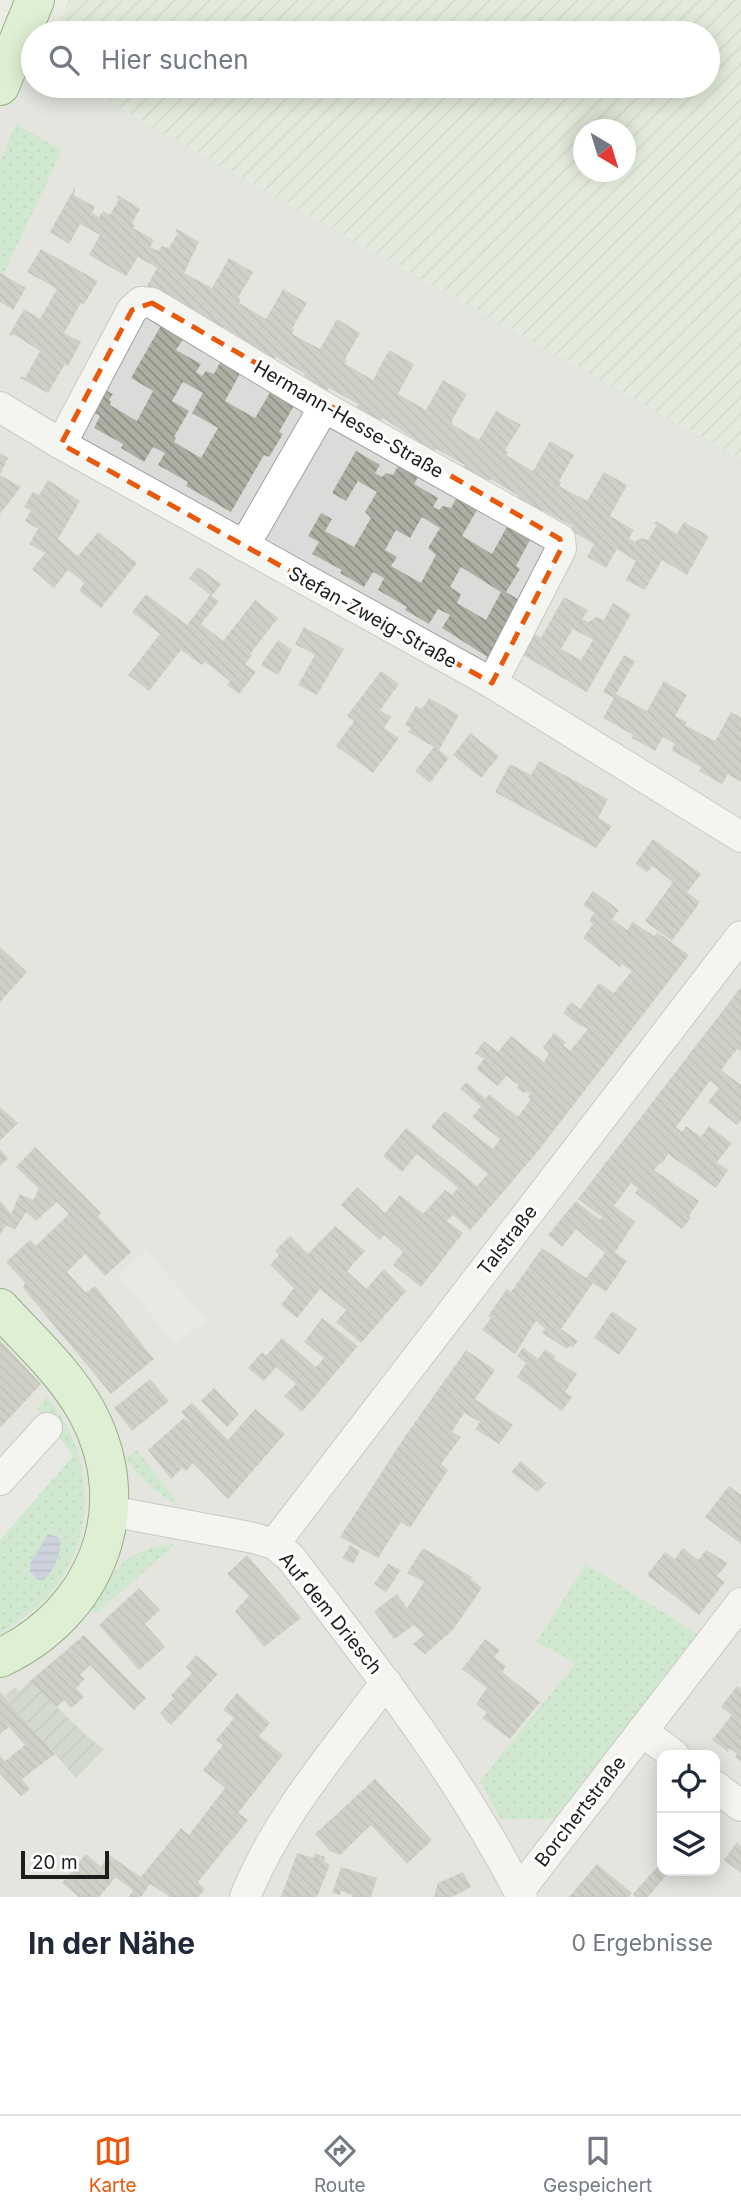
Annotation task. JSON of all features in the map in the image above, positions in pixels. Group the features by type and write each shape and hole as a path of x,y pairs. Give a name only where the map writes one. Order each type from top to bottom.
{"main road":[{"path":"26,21 35,0"},
{"path":"0,86 21,34"},
{"path":"0,1308 65,1379 87,1412 105,1456 110,1511 104,1540 92,1572 75,1600 59,1618 36,1636 0,1658"}],"street":[{"name":"Hermann-Hesse-Straße","path":"61,444 132,310 141,302 152,303 324,407 560,539 561,549 492,683"},
{"name":"Stefan-Zweig-Straße","path":"0,407 61,444 492,683 741,838"},
{"path":"244,545 324,407"},
{"name":"Talstraße","path":"274,1544 741,936"},
{"path":"0,1480 47,1428"},
{"name":"Auf dem Driesch","path":"110,1511 254,1538 274,1544 290,1557 421,1729 471,1808 520,1894"},
{"name":"Borchertstraße","path":"520,1894 741,1603"},
{"name":"Auf dem Driesch","path":"245,1897 256,1869 279,1827 386,1682"},
{"path":"642,1731 667,1750"},
{"path":"720,1790 741,1806"}],"highlighted area":[{"path":"152,303 560,539 561,549 492,683 61,444 132,310"}],"shaded area":[{"path":"69,0 741,0 741,459 101,98 720,98 720,21 60,21"},
{"path":"16,50 21,53 21,98 101,98 741,459 741,1897 0,1897 0,86"},
{"path":"146,1250 207,1320 175,1344 118,1276"},
{"path":"50,1425 73,1456 0,1540 0,1480"},
{"path":"30,1681 104,1749 76,1778 4,1696 15,1687 19,1691"}],"green space":[{"path":"16,124 62,150 3,275 0,273 0,162"},
{"path":"47,1397 63,1419 75,1444 85,1495 83,1521 77,1546 66,1571 50,1593 33,1610 0,1634 0,1540 72,1456 37,1408"},
{"path":"137,1450 181,1507 150,1486 131,1466 126,1458"},
{"path":"175,1544 96,1614 91,1609 115,1572 132,1556 144,1550"},
{"path":"586,1564 699,1635 554,1819 501,1819 480,1781 576,1663 536,1642"}],"water":[{"path":"48,1534 58,1537 59,1554 47,1576 43,1580 37,1579 30,1571 30,1564"}],"building":[{"path":"75,187 74,195 95,207 92,213 99,217 103,211 110,215 119,199 116,198 118,195 140,209 132,223 135,225 133,228 154,240 150,247 158,251 162,246 169,248 178,233 175,231 177,229 199,242 184,273 212,288 229,258 253,272 238,298 241,299 239,303 266,319 283,289 307,303 292,329 292,334 320,349 337,319 360,333 345,359 345,364 373,380 389,350 414,364 398,394 426,410 443,380 467,394 452,420 453,425 479,440 496,411 521,425 505,450 508,452 506,455 533,471 550,441 574,455 559,481 559,486 587,501 604,472 627,485 610,516 634,530 629,538 635,542 641,538 648,540 657,525 654,524 656,521 677,534 684,522 709,536 687,575 662,560 645,590 626,580 636,561 617,549 606,568 587,557 594,544 570,530 572,526 542,510 541,513 490,479 488,482 463,468 465,465 436,449 434,452 383,418 381,422 356,408 358,404 303,377 305,374 276,357 273,361 222,327 220,331 195,316 198,313 168,296 146,288 157,268 138,257 126,276 89,255 100,235 80,224 69,244 50,232"},
{"path":"41,249 98,281 84,304 81,303 64,333 81,342 68,366 65,364 48,393 20,378 25,378 40,351 13,334 9,335 24,309 40,319 57,289 27,272"},
{"path":"0,273 26,288 13,310 0,302"},
{"path":"163,322 186,335 176,350 201,364 196,372 202,376 206,371 214,374 222,359 243,368 225,401 255,418 272,389 296,402 279,432 283,434 269,457 264,455 231,512 186,486 188,482 158,465 165,453 153,447 144,462 121,448 123,444 94,428 100,416 89,409 101,388 113,394 109,400 110,405 137,421 153,391 131,378","holes":["183,382 203,393 192,413 218,428 201,458 174,442 174,437 189,411 172,401"]},
{"path":"356,451 380,465 375,473 382,477 386,473 393,475 401,461 422,470 414,484 438,498 433,507 439,510 443,506 451,508 459,493 481,503 462,536 492,554 509,523 532,536 516,566 520,569 506,592 526,604 494,661 442,628 450,615 438,609 429,624 378,590 384,578 373,572 364,587 340,573 342,570 312,554 319,542 308,536 321,513 332,519 325,531 354,547 371,518 365,512 377,492 358,481 346,501 332,493","holes":["422,517 440,528 428,548 436,555 421,583 391,566 397,557 385,550 396,530 410,538","461,567 501,592 486,620 457,603 461,594 450,587"]},
{"path":"0,453 8,458 0,474"},
{"path":"0,475 21,487 0,514"},
{"path":"48,480 80,501 58,539 78,556 98,532 137,563 101,608 79,591 84,583 68,570 54,588 32,569 45,553 29,544 38,529 25,521 31,510 24,507 33,492 39,495"},
{"path":"198,567 221,584 212,596 219,601 201,624 223,641 255,600 278,618 250,654 252,655 245,664 256,672 239,694 227,685 230,681 205,662 202,665 181,650 149,691 128,675 160,634 132,612 146,594 187,625 210,595 189,578"},
{"path":"564,597 588,610 582,619 589,622 596,617 604,620 613,603 631,614 587,692 521,654 533,633 541,638","holes":["573,629 593,640 581,660 561,649"]},
{"path":"304,627 344,649 317,695 298,685 315,655 295,644"},
{"path":"278,640 292,650 278,675 261,665"},
{"path":"624,655 635,661 616,694 647,711 664,681 687,695 675,716 687,722 685,725 715,741 731,712 741,718 741,782 728,774 722,784 699,771 701,767 671,750 675,744 663,737 655,751 603,718 614,698 603,692"},
{"path":"381,671 399,684 380,710 391,717 384,728 399,738 373,773 336,746 354,721 347,716"},
{"path":"429,698 459,715 439,750 449,758 430,783 415,771 434,747 408,732 411,728 405,725 416,706 422,709"},
{"path":"470,733 499,756 481,778 453,755"},
{"path":"539,761 608,799 598,818 612,826 596,848 495,792 510,764 531,775"},
{"path":"653,839 701,874 687,892 700,902 672,941 645,921 673,882 652,866 647,872 635,864"},
{"path":"593,891 619,910 612,919 627,930 633,922 654,936 657,932 689,955 538,1151 470,1230 453,1215 447,1221 463,1233 421,1287 393,1265 403,1252 384,1235 380,1240 341,1205 357,1187 385,1213 400,1195 423,1214 445,1190 452,1195 458,1188 417,1154 402,1172 383,1156 406,1128 477,1186 488,1174 431,1127 445,1111 493,1149 500,1139 472,1117 481,1106 460,1089 466,1082 486,1099 489,1094 518,1117 531,1099 528,1097 530,1094 517,1088 519,1085 506,1076 498,1086 476,1069 484,1059 475,1053 484,1041 498,1052 511,1036 544,1062 549,1053 543,1047 554,1033 566,1042 563,1045 570,1051 588,1029 563,1013 571,1002 580,1009 599,983 614,993 632,971 622,964 620,967 583,938 593,924 589,921 594,913 583,905"},
{"path":"0,947 27,972 0,1002"},
{"path":"741,987 741,1052 737,1049 721,1070 741,1085 741,1120 737,1125 708,1102 719,1088 710,1081 676,1127 682,1132 686,1126 701,1137 709,1126 732,1143 717,1162 728,1170 716,1188 668,1154 654,1170 699,1201 682,1229 635,1193 638,1189 631,1183 614,1206 635,1222 615,1252 627,1261 606,1292 593,1283 561,1329 578,1341 567,1349 542,1333 545,1329 536,1321 515,1354 482,1330 491,1318 488,1316 507,1289 511,1292 542,1248 586,1278 605,1253 576,1229 562,1247 548,1235 576,1201 600,1220 602,1217 578,1199"},
{"path":"0,1107 18,1123 0,1141"},
{"path":"35,1147 101,1213 98,1216 131,1252 105,1276 85,1254 67,1272 86,1293 95,1286 154,1359 111,1394 23,1288 25,1283 6,1262 30,1240 36,1246 69,1214 57,1202 36,1221 26,1212 15,1230 6,1225 0,1235 0,1201 11,1214 20,1194 33,1200 39,1189 16,1167"},
{"path":"0,1149 8,1158 0,1166"},
{"path":"335,1226 365,1251 347,1271 366,1289 384,1269 406,1291 361,1343 336,1322 346,1310 320,1289 297,1318 281,1305 294,1288 270,1265 279,1255 275,1251 290,1236 308,1254"},
{"path":"612,1311 637,1329 619,1355 594,1338"},
{"path":"322,1318 358,1346 302,1412 284,1396 296,1384 276,1367 264,1381 248,1368 262,1352 266,1356 282,1338 316,1367 324,1358 304,1342"},
{"path":"0,1340 41,1384 0,1428"},
{"path":"523,1347 538,1359 545,1349 556,1357 554,1359 577,1374 565,1392 572,1397 562,1411 517,1377 526,1363 517,1356"},
{"path":"466,1350 495,1370 475,1399 513,1425 499,1444 475,1429 480,1422 464,1413 452,1432 461,1437 441,1464 448,1470 410,1528 401,1522 378,1558 340,1537 404,1438"},
{"path":"150,1379 169,1401 132,1431 114,1408"},
{"path":"214,1388 239,1414 227,1427 201,1401"},
{"path":"192,1403 228,1440 255,1409 285,1434 228,1499 193,1463 186,1471 182,1468 171,1479 148,1450 184,1418 194,1426 181,1412"},
{"path":"521,1461 546,1483 538,1492 511,1472"},
{"path":"729,1486 741,1495 741,1544 705,1517"},
{"path":"350,1545 360,1551 353,1564 342,1558"},
{"path":"423,1548 472,1577 482,1588 452,1631 425,1654 413,1644 424,1635 414,1625 394,1639 374,1611 397,1594 407,1608 424,1582 407,1573"},
{"path":"683,1548 698,1560 706,1550 728,1563 717,1576 725,1582 699,1615 647,1575 665,1552 675,1559"},
{"path":"247,1555 301,1618 264,1647 235,1611 249,1596 227,1574"},
{"path":"388,1564 401,1570 386,1592 374,1584"},
{"path":"139,1588 160,1610 145,1624 165,1647 139,1670 99,1625"},
{"path":"84,1635 146,1698 134,1710 90,1665 80,1675 85,1679 76,1688 84,1697 71,1708 64,1700 57,1707 30,1681"},
{"path":"485,1639 500,1650 494,1657 506,1666 502,1672 540,1702 510,1739 482,1718 487,1713 476,1704 487,1688 462,1669"},
{"path":"196,1655 218,1674 171,1725 160,1713 174,1698 171,1695 192,1673 186,1667"},
{"path":"737,1686 741,1689 741,1762 735,1757 737,1754 729,1748 728,1752 712,1740 732,1715 721,1707"},
{"path":"0,1692 55,1754 22,1779 30,1789 21,1796 0,1774 0,1756 5,1761 25,1745 9,1727 0,1734"},
{"path":"237,1693 270,1723 259,1736 283,1755 238,1813 248,1820 198,1882 205,1889 198,1897 170,1897 150,1884 141,1897 129,1897 133,1890 107,1871 115,1878 99,1897 79,1897 62,1883 86,1854 101,1867 109,1855 141,1877 181,1828 189,1835 225,1788 203,1770 223,1745 216,1740 234,1718 223,1710"},
{"path":"375,1779 432,1840 407,1864 371,1825 340,1855 330,1851 315,1834"},
{"path":"737,1842 741,1846 741,1873 724,1860"},
{"path":"297,1853 314,1858 315,1853 325,1857 324,1862 330,1864 317,1897 281,1897"},
{"path":"597,1864 632,1893 629,1897 569,1897"},
{"path":"341,1867 377,1878 371,1897 352,1897 353,1895 341,1891 340,1895 332,1893"},
{"path":"657,1867 657,1876 666,1876 648,1897 636,1897 633,1894"},
{"path":"463,1872 471,1887 452,1897 434,1897 438,1883"}]}
